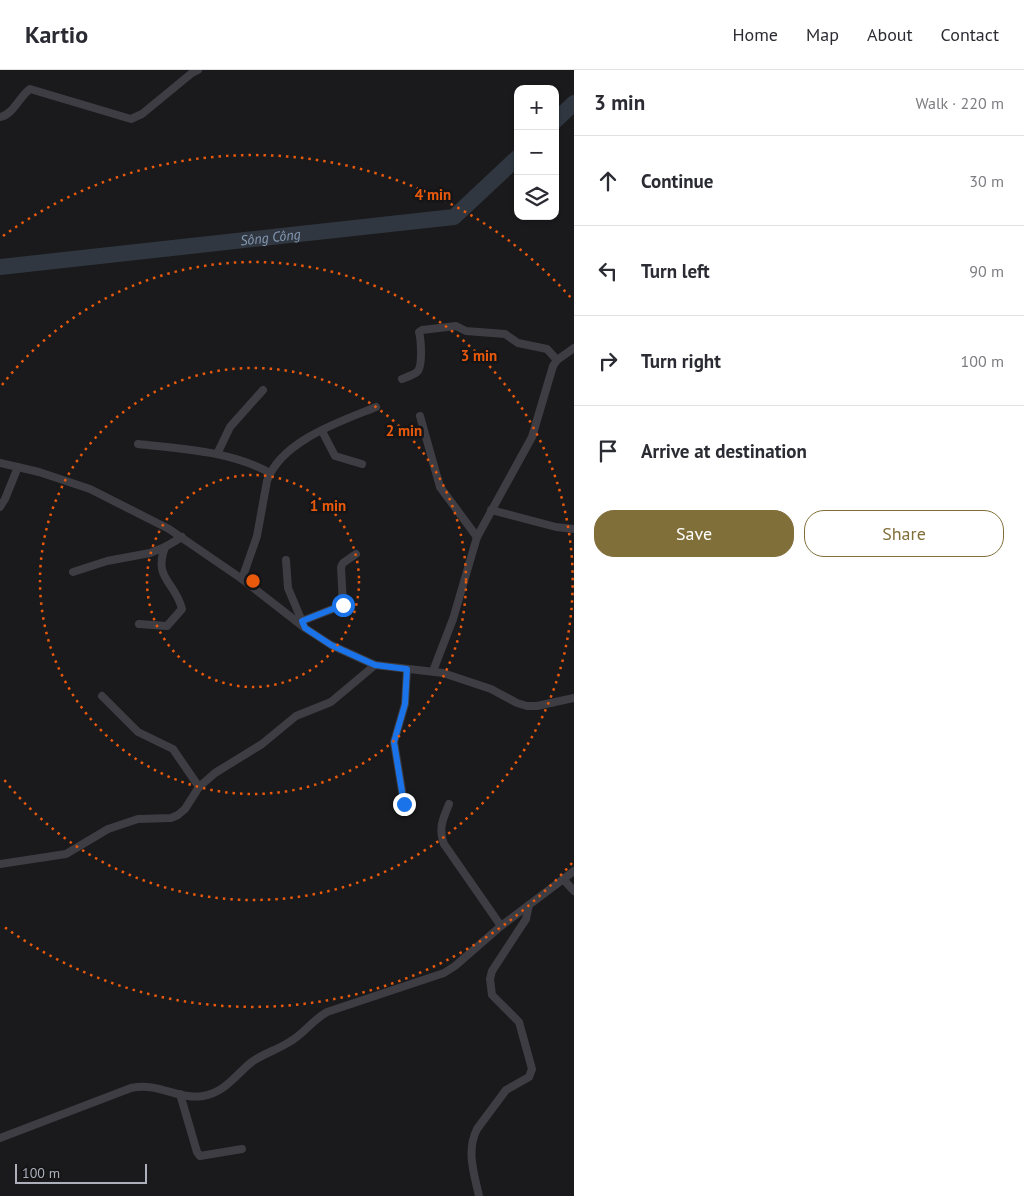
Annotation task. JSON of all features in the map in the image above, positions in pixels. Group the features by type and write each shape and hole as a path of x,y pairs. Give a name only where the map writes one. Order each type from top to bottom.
{"street":[{"path":"0,117 8,114 23,94 30,89 131,118 142,114 198,70"},
{"path":"402,379 417,372 420,368 421,339 419,332 422,330 456,326 466,331 505,334 518,343 547,349 557,360"},
{"path":"433,671 453,619 477,537 532,437 553,366 557,360 574,348"},
{"path":"217,454 230,427 263,390"},
{"path":"242,579 257,536 270,473 295,445 340,422 376,407"},
{"path":"420,416 440,487 477,537"},
{"path":"322,431 335,456 362,464"},
{"path":"138,444 217,454 255,466 270,473"},
{"path":"0,463 90,489 170,529 242,579 331,645 375,665 433,671 492,689 517,704 527,706 538,706 574,698"},
{"path":"0,507 6,499 18,467"},
{"path":"491,510 556,527 574,529"},
{"path":"73,572 107,561 150,553 166,547 182,537"},
{"path":"139,624 167,626 182,609 179,598 162,573 162,557 166,547"},
{"path":"304,625 343,605 341,567 343,563 356,554"},
{"path":"286,560 288,588 304,625"},
{"path":"0,864 66,854 102,832 138,819 171,818 178,815 185,809 199,787 215,773 268,740 296,716 331,702 375,665"},
{"path":"404,804 394,742 405,704 407,669"},
{"path":"102,696 138,732 173,749 199,787"},
{"path":"449,804 440,824 440,835 444,844 501,926"},
{"path":"0,1138 131,1088 151,1086 194,1097 216,1092 225,1087 252,1062 294,1040 318,1017 327,1012 444,973 455,966 501,926 574,871"},
{"path":"563,879 574,891"},
{"path":"479,1196 471,1152 474,1135 477,1128 506,1090 529,1077 532,1069 519,1022 492,994 490,987 492,971 526,919 529,905"},
{"path":"180,1094 197,1152 200,1156 242,1149"}],"waterway":[{"name":"Sông Công","path":"559,117 574,103"},
{"name":"Sông Công","path":"0,267 454,217 514,161"}],"route":[{"path":"343,605 302,621 305,628 331,645 384,668 407,669 404,712 394,742 404,804"}]}
